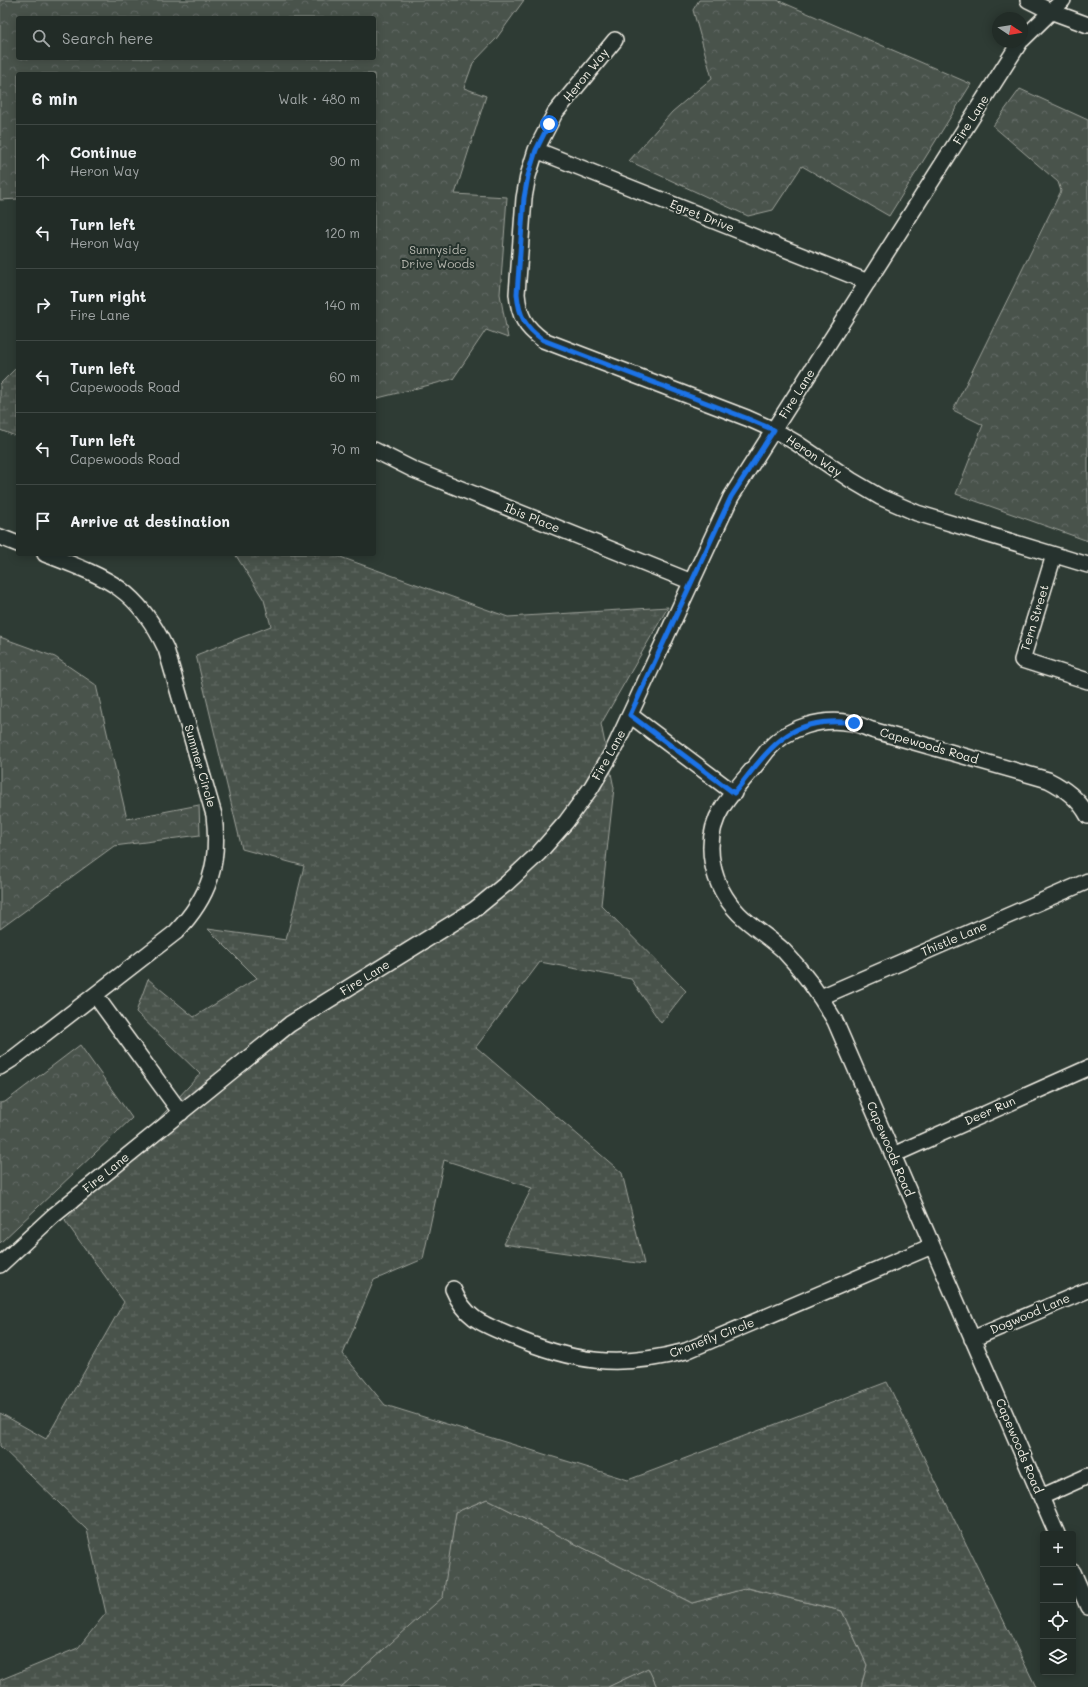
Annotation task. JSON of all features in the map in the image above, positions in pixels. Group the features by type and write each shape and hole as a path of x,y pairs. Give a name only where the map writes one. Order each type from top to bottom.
{"street":[{"path":"1028,0 1050,11 1088,26"},
{"name":"Fire Lane","path":"1028,34 1063,0"},
{"name":"Heron Way","path":"615,40 555,113 536,150 528,176 524,198 517,294 518,308 523,321 532,332 543,340 774,430 880,497 917,513 1088,566"},
{"name":"Fire Lane","path":"0,1265 53,1216 290,1024 474,910 507,883 538,854 566,822 583,799 613,751 731,497 1017,48"},
{"name":"Egret Drive","path":"536,150 868,282"},
{"name":"Ibis Place","path":"376,451 414,470 692,582"},
{"path":"0,537 16,543"},
{"name":"Tern Street","path":"1054,555 1022,660 1088,681"},
{"name":"Summer Circle","path":"0,1067 176,932 190,918 202,897 211,877 215,858 216,836 214,815 166,649 156,630 144,612 128,595 110,582 90,571 50,556"},
{"path":"630,715 734,793"},
{"name":"Capewoods Road","path":"1056,1531 834,1021 821,997 801,970 782,950 736,911 728,902 719,886 713,870 711,852 713,833 722,808 772,746 787,734 802,727 837,721 854,723 872,730 1048,780 1063,788 1077,800 1088,816"},
{"name":"Thistle Lane","path":"821,997 1088,881"},
{"path":"95,995 181,1112"},
{"name":"Deer Run","path":"893,1155 1088,1068"},
{"name":"Cranefly Circle","path":"453,1289 458,1301 467,1313 478,1322 536,1347 576,1358 603,1362 634,1362 660,1358 686,1351 932,1246"},
{"name":"Dogwood Lane","path":"972,1339 1088,1290"},
{"path":"1041,1497 1088,1476"},
{"path":"1076,1579 1088,1606"}],"green space":[{"name":"Sunnyside Drive Woods","path":"0,0 524,0 496,39 473,63 464,88 486,96 455,194 507,197 500,294 508,338 486,330 453,379 376,398 376,72 16,72 16,199 0,200"},
{"path":"699,0 777,0 971,84 889,216 802,166 773,210 748,216 629,161 672,112 712,78 693,10"},
{"path":"1020,89 1088,120 1088,541 956,494 983,425 953,410 1061,191 1058,182 993,126"},
{"path":"16,368 16,436 0,430 0,384"},
{"path":"236,556 338,556 508,617 668,607 601,724 614,788 601,905 686,991 661,1023 631,979 540,962 476,1047 622,1173 644,1264 503,1244 532,1188 444,1160 423,1259 374,1280 343,1354 385,1405 628,1480 887,1382 1036,1687 861,1687 867,1665 842,1611 748,1588 692,1603 487,1499 456,1512 443,1597 341,1687 0,1687 0,1680 78,1648 106,1613 87,1530 0,1446 0,1413 46,1439 124,1302 65,1221 200,1074 136,1012 148,979 194,1017 257,978 208,929 286,940 304,866 242,849 196,655 271,626 264,600"},
{"path":"0,637 55,657 96,685 127,819 199,805 200,835 114,846 0,929"},
{"path":"80,1045 132,1118 0,1243 0,1103 5,1102"},
{"path":"487,1499 692,1603 747,1588 842,1611 867,1665 861,1687 657,1687 648,1669 608,1687 341,1687 442,1597 456,1512"},
{"path":"648,1668 657,1687 608,1687"}],"route":[{"path":"549,124 536,150 528,176 524,198 517,294 518,308 523,321 532,332 543,340 774,430 731,497 630,715 734,793 772,746 787,734 802,727 820,722 837,721 854,723"}]}
